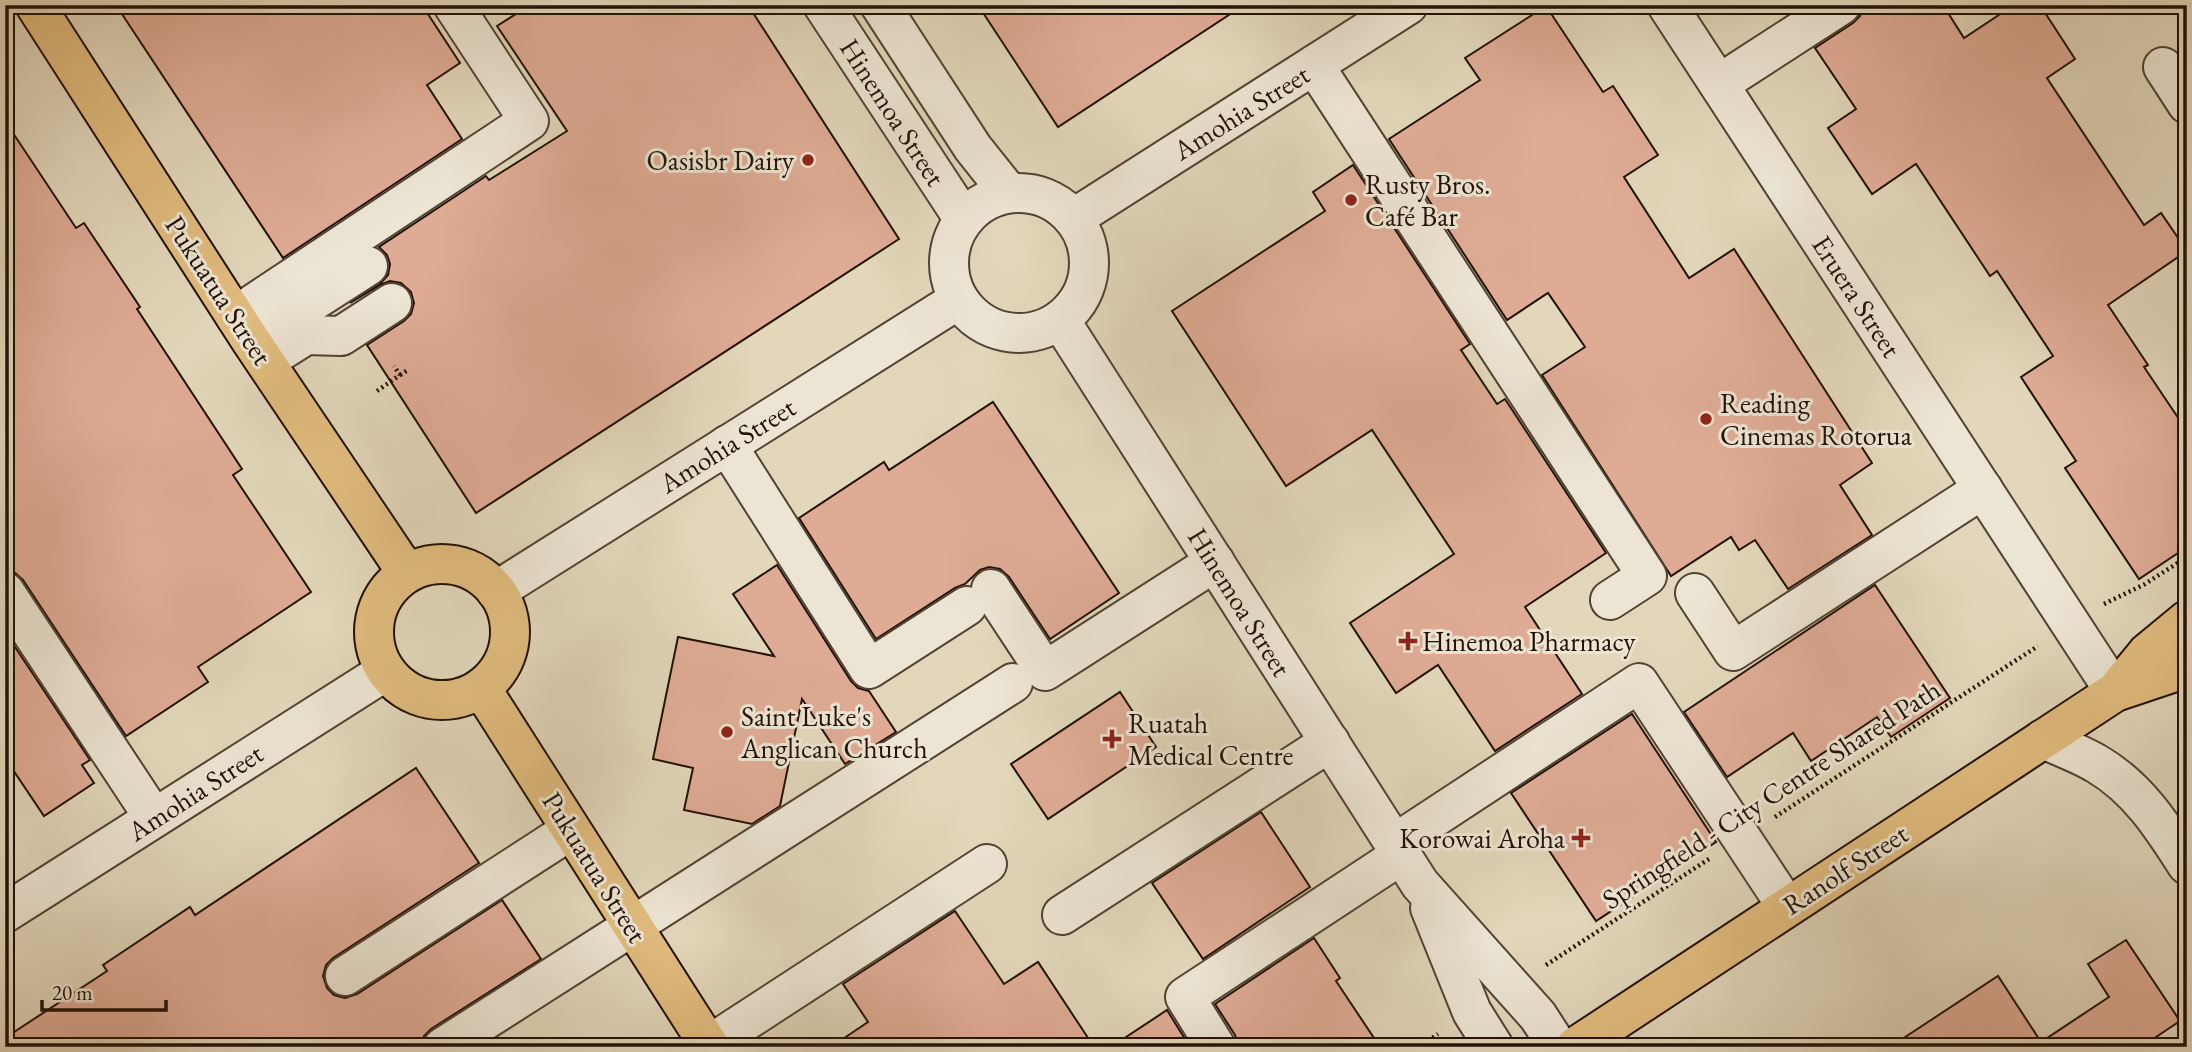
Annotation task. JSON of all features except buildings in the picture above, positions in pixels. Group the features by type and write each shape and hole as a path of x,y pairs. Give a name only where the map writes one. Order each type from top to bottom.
{"main road":[{"name":"Pukuatua Street","path":"34,5 407,573"},
{"path":"438,564 454,565 471,570 485,579 496,591 507,610 510,632 507,653 497,673 481,688 465,696 447,700 430,699 397,684 386,670 377,650 374,628 379,607 390,588 407,573 438,564"},
{"name":"Ranolf Street","path":"2115,692 2147,653 2187,620"},
{"name":"Ranolf Street","path":"1575,1047 2115,692 2187,668"},
{"name":"Pukuatua Street","path":"481,688 709,1046"}],"street":[{"path":"251,339 529,121 453,5"},
{"name":"Hinemoa Street","path":"823,5 963,218"},
{"name":"Hinemoa Street","path":"880,5 972,148 1008,192"},
{"name":"Amohia Street","path":"1074,218 1408,5"},
{"name":"Eruera Street","path":"1667,5 2115,692"},
{"path":"1719,84 1841,5"},
{"path":"1314,65 1647,576 1610,600"},
{"path":"2163,67 2187,104"},
{"path":"1008,192 1032,193 1055,202 1074,218 1085,238 1090,262 1084,293 1070,313 1051,327 1028,334 1005,333 974,318 958,300 951,285 948,260 952,240 963,218 978,205 1008,192"},
{"path":"251,339 368,267"},
{"name":"Amohia Street","path":"496,591 958,300"},
{"path":"251,339 341,335 393,303"},
{"name":"Hinemoa Street","path":"1060,320 1405,861 1472,1012 1494,1047"},
{"path":"727,445 869,669 979,597 1045,671 1215,562"},
{"path":"1695,593 1733,651 1983,489"},
{"path":"5,592 154,818"},
{"name":"Amohia Street","path":"5,913 386,670"},
{"path":"443,1047 1013,683"},
{"path":"1216,1047 1185,996 1405,861 1639,683 1787,907"},
{"path":"2043,738 2098,765 2127,785 2151,810 2185,857"},
{"path":"1062,915 1330,742"},
{"path":"345,976 571,830"},
{"name":"Hinemoa Street","path":"1405,861 1538,1016 1558,1047"},
{"path":"709,1046 987,864"}],"path":[{"path":"394,366 400,375"},
{"path":"377,391 408,370"},
{"path":"2107,602 2145,584 2187,557"},
{"name":"Springfield - City Centre Shared Path","path":"1541,968 2036,648"},
{"path":"5,998 13,1011 5,1016"}],"place":[{"name":"Oasisbr Dairy","path":"808,160"},
{"name":"Rusty Bros. Café Bar","path":"1351,200"},
{"name":"Reading Cinemas Rotorua","path":"1706,419"},
{"name":"Hinemoa Pharmacy","path":"1408,641"},
{"name":"Saint Luke's Anglican Church","path":"727,732"},
{"name":"Ruatah Medical Centre","path":"1112,739"},
{"name":"Korowai Aroha","path":"1581,838"}]}
